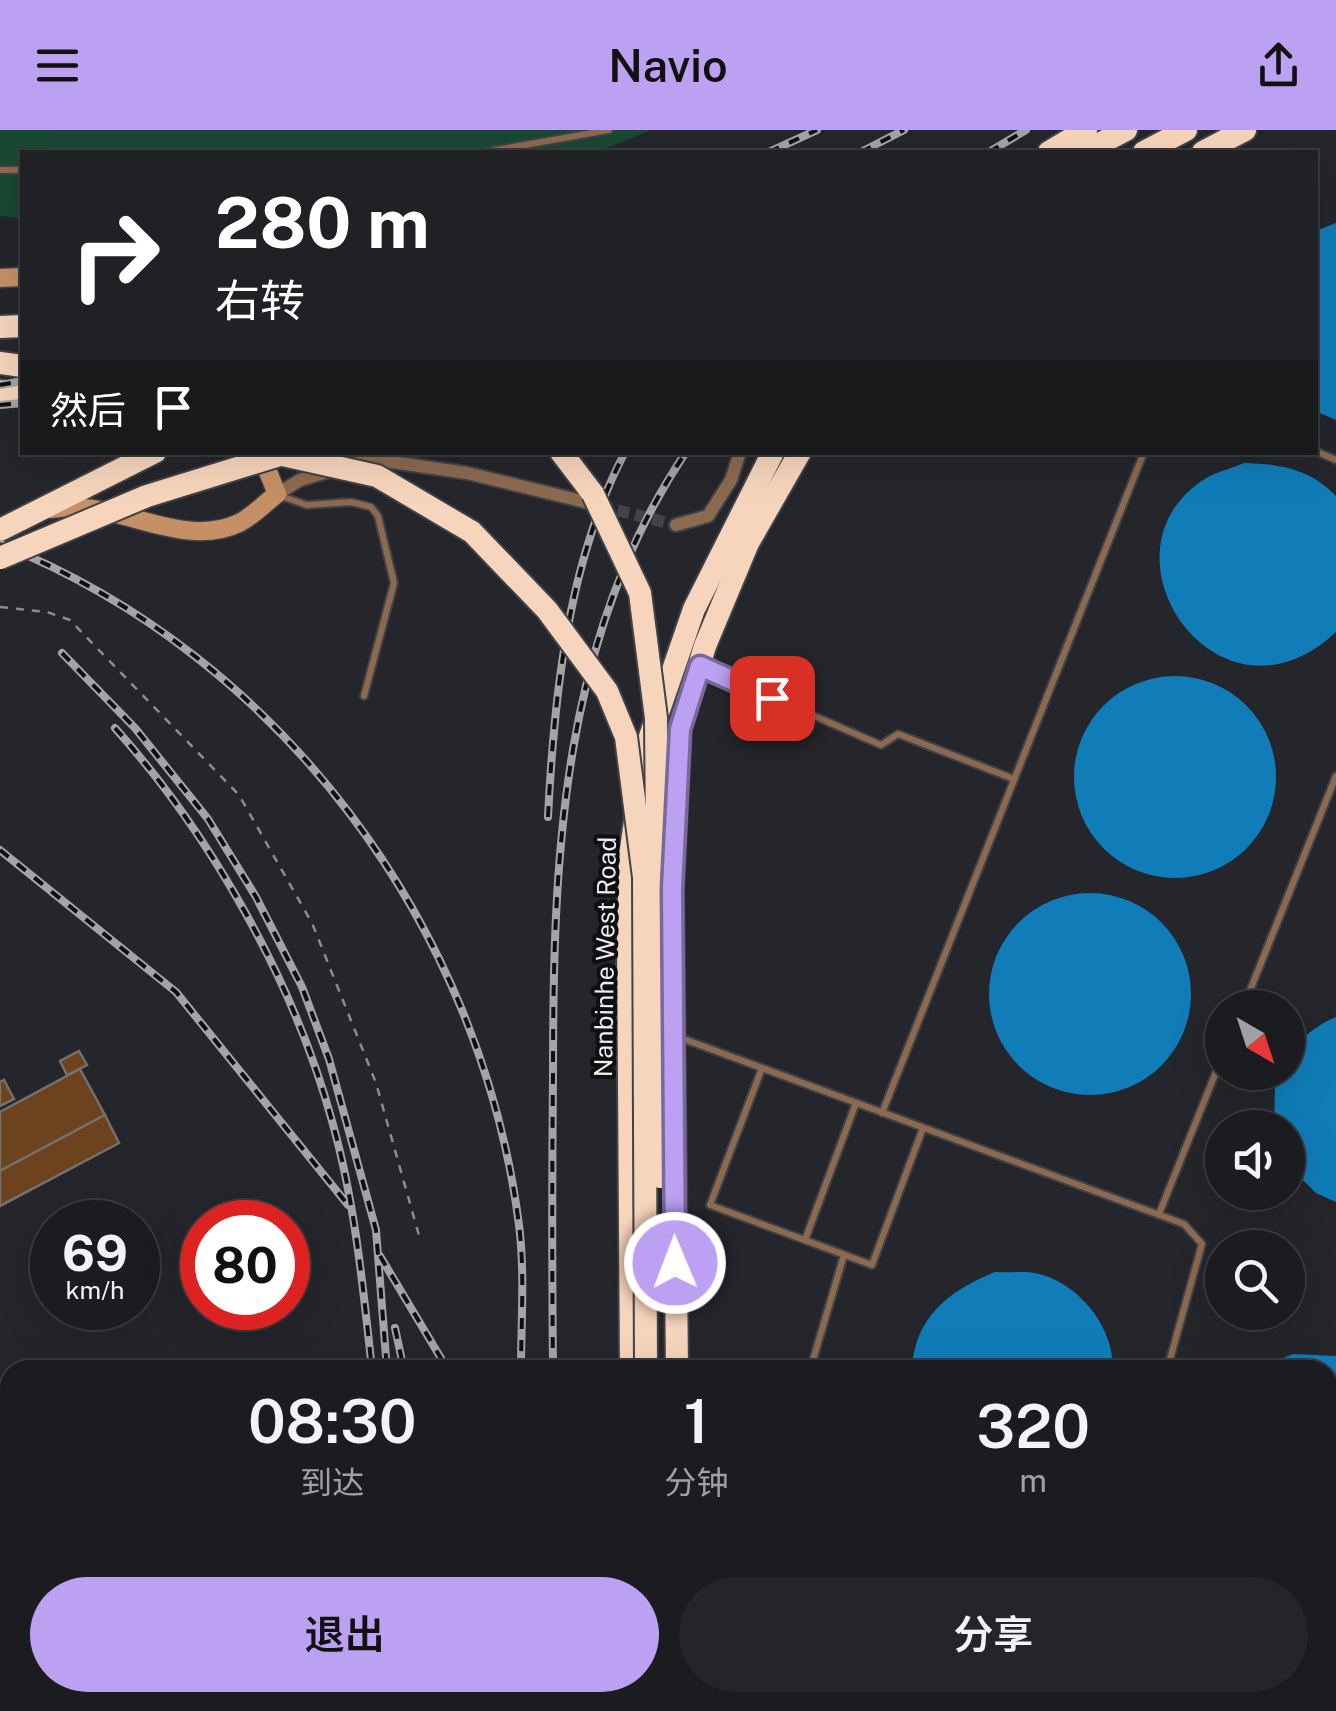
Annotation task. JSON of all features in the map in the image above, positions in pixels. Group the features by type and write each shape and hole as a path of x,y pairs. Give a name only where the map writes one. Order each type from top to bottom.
{"highway":[{"path":"1052,150 1086,130"},
{"path":"1088,150 1126,130"},
{"path":"1148,150 1186,130"},
{"path":"1207,150 1245,130"},
{"path":"0,530 149,455"},
{"path":"0,558 148,496 279,455"},
{"path":"282,455 377,476 472,532 547,610 607,691 626,737 644,877 646,1360"},
{"path":"563,455 593,494 640,593 656,718 661,1360"},
{"name":"Nanbinhe West Road","path":"631,1360 630,855 646,748 694,609 771,455"},
{"path":"676,1360 672,888 680,729 748,543 798,455"}],"street":[{"path":"261,455 277,494"},
{"path":"676,525 708,516 731,480 739,455"},
{"path":"24,522 53,508 81,504 171,527 206,531 239,523 300,480 372,459 467,473 600,506"}],"lane":[{"path":"496,150 609,130"},
{"path":"882,1112 1143,455"},
{"path":"277,494 307,505 351,502 371,507 378,516 394,584 364,696"},
{"path":"700,666 882,745 898,734 1014,779"},
{"path":"1249,990 1336,776"},
{"path":"673,1036 1184,1224 1202,1244 1170,1360"},
{"path":"762,1068 710,1204 844,1255 872,1265 923,1128"},
{"path":"1159,1214 1209,1090"},
{"path":"805,1240 856,1103"},
{"path":"813,1360 844,1255"}],"path":[{"path":"0,607 47,612 70,620 239,795 319,941 376,1083 420,1239"}],"green space":[{"path":"0,130 652,130 601,150 20,150 20,218 0,216"}],"water":[{"path":"1336,223 1336,420 1318,412 1318,230"},
{"path":"1244,463 1294,470 1316,480 1336,496 1336,632 1292,660 1249,665 1212,651 1182,623 1164,587 1160,548 1174,509 1208,477"},
{"path":"1175,676 1214,684 1246,706 1268,738 1276,777 1268,816 1246,848 1214,870 1175,878 1136,870 1104,848 1082,816 1074,777 1082,738 1104,706 1136,684"},
{"path":"1090,893 1129,901 1161,923 1183,955 1191,994 1183,1033 1161,1065 1129,1087 1090,1095 1051,1087 1019,1065 997,1033 989,994 997,955 1019,923 1051,901"},
{"path":"1336,1017 1336,1202 1316,1193 1305,1182 1305,1110 1274,1110 1275,1090 1305,1090 1305,1037"},
{"path":"995,1272 1035,1273 1051,1278 1090,1308 1107,1338 1112,1360 913,1360 927,1320 963,1287"},
{"path":"1293,1354 1336,1356 1336,1360 1278,1360"}],"building":[{"path":"79,1051 87,1065 67,1075 60,1061"},
{"path":"80,1069 105,1115 0,1171 0,1112"},
{"path":"4,1080 14,1099 0,1106 0,1082"},
{"path":"105,1115 119,1143 0,1206 0,1171"}],"tunnel":[{"path":"600,506 676,525"}],"railway":[{"path":"773,150 817,130"},
{"path":"865,150 904,130"},
{"path":"992,150 1026,130"},
{"path":"0,385 20,381"},
{"path":"0,405 20,403"},
{"path":"548,817 567,630 590,538 624,455"},
{"path":"553,1360 556,912 573,752 589,673 612,597 644,523 684,455"},
{"path":"0,544 101,593 194,656 278,730 351,815 412,908 461,1009 497,1115 521,1243 521,1360"},
{"path":"62,653 135,728 208,819 256,897 302,987 329,1059 376,1230 386,1360"},
{"path":"115,728 184,815 216,863 296,1016 332,1121 347,1182 371,1360"},
{"path":"0,850 176,992 348,1205"},
{"path":"380,1256 442,1360"},
{"path":"395,1328 402,1360"}],"route":[{"path":"675,1263 672,888 680,729 700,666 772,698"}]}
